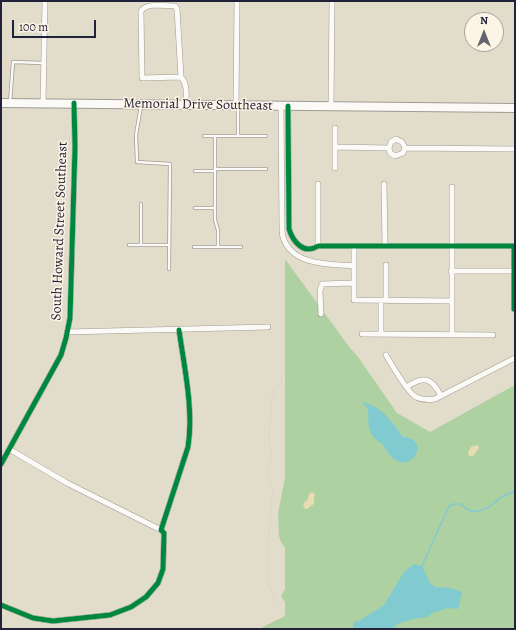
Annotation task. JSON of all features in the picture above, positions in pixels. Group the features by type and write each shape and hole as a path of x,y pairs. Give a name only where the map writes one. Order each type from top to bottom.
{"main road":[{"name":"Memorial Drive Southeast","path":"1,103 141,103 237,106 515,108"}],"street":[{"path":"43,103 45,1"},
{"path":"237,1 237,106"},
{"path":"331,107 332,1"},
{"path":"180,77 142,78 141,11 143,8 154,3 175,6 178,9 180,77 185,82 186,86 186,105"},
{"name":"South Howard Street Southeast","path":"1,464 61,355 68,332 72,303 74,103"},
{"path":"285,106 289,229 295,243 307,250 314,249 318,246 451,246 515,244 514,309"},
{"path":"285,106 283,237 294,254 304,259 323,264 354,266"},
{"path":"335,128 335,168"},
{"path":"396,140 402,142 405,148 403,153 395,156 390,153 389,148 391,142 396,140"},
{"path":"335,147 389,148"},
{"path":"405,148 515,149"},
{"path":"318,184 318,246"},
{"path":"384,184 385,246"},
{"path":"452,187 452,335"},
{"path":"354,246 354,300 452,301"},
{"path":"304,259 307,250"},
{"path":"381,334 386,265"},
{"path":"451,271 514,271"},
{"path":"321,314 320,292 322,284 354,283"},
{"path":"68,332 268,327"},
{"path":"161,530 190,437 190,415 179,330"},
{"path":"362,334 493,335"},
{"path":"386,355 415,397 422,399 435,399 515,358"},
{"path":"407,387 421,379 428,380 434,384 441,396"},
{"path":"1,605 33,618 53,620 110,615 131,607 146,597 158,583 163,569 164,556 164,532 67,483 9,449"}],"lane":[{"path":"10,103 12,62 44,63"},
{"path":"141,103 136,135 137,162 170,164 169,269"},
{"path":"237,106 238,136"},
{"path":"204,136 266,136"},
{"path":"215,136 215,220 218,230 218,247"},
{"path":"195,171 266,169"},
{"path":"141,204 141,245"},
{"path":"195,208 215,208"},
{"path":"129,245 170,245"},
{"path":"194,246 241,247"}],"path":[{"path":"306,629 281,610 268,585 267,572 273,488 268,482 267,474 271,457 268,444 272,397 274,391 283,378 284,341 286,334 296,331 305,338 306,354 323,394 341,426 362,453 367,456 387,481 406,476 415,477 422,474 427,467 431,438 435,434 460,422 474,411 479,409 500,409 515,399"},
{"path":"353,485 352,460 362,453"},
{"path":"328,582 336,584 350,593 362,597 412,628 424,628 434,623 447,622 471,629"}],"green space":[{"path":"285,259 358,357 397,413 430,432 515,385 515,629 259,629 285,616 285,602 281,596 285,589 285,548 279,536 278,514 285,477"}],"sand":[{"path":"477,445 479,448 473,456 469,456 468,453 471,447"},
{"path":"312,492 315,494 314,504 305,509 303,504"}],"water":[{"path":"362,402 381,411 386,415 403,437 408,437 414,441 417,445 417,450 413,459 408,462 402,462 393,459 382,444 374,438 369,428 367,409"},
{"path":"414,564 422,566 430,583 435,587 451,588 462,592 458,609 448,608 433,613 427,617 413,619 397,624 393,629 354,629 353,624 356,621 359,621 384,605 404,572"}],"waterway":[{"path":"421,568 449,506 461,504 468,510 472,511 485,509 503,496 515,491"}],"cycle path":[{"path":"1,464 61,355 66,338 70,318 75,147 74,103"},
{"path":"288,106 289,229 293,238 300,246 308,249 318,246 514,246 514,309"},
{"path":"1,605 33,618 53,621 110,615 131,607 146,597 158,583 163,569 164,533 161,530 188,447 190,433 188,388 179,330"}]}
